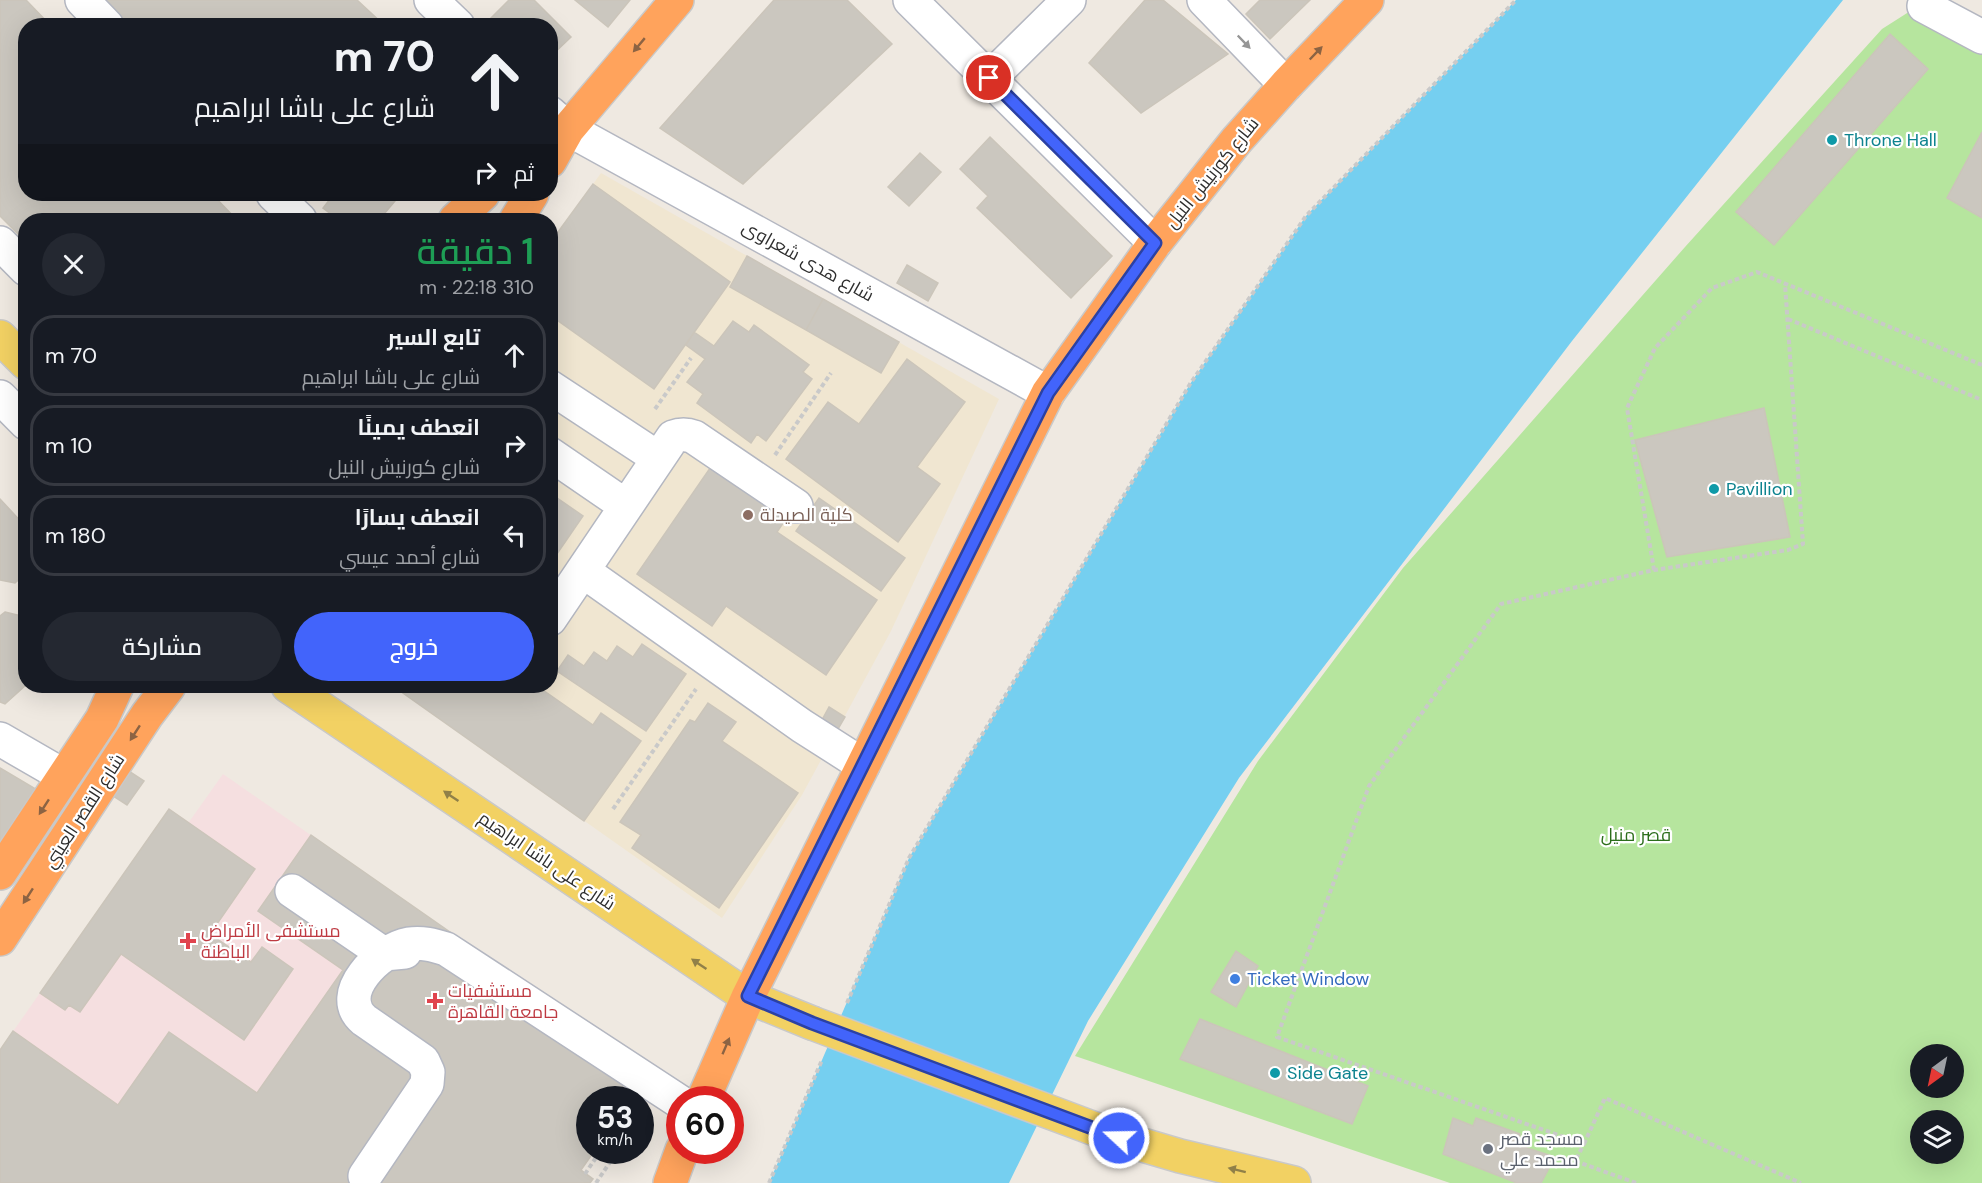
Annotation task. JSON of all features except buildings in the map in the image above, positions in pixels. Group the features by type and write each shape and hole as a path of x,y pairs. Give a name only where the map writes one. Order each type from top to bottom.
{"highway":[{"path":"558,125 677,0"},
{"name":"شارع كورنيش النيل","path":"709,1086 748,996 1048,393 1155,243 1236,141 1367,0"},
{"path":"463,213 475,201"},
{"name":"شارع القصر العيني","path":"0,873 102,719 114,693"},
{"name":"شارع القصر العيني","path":"0,939 147,715 164,693"},
{"path":"670,1183 677,1164"}],"main road":[{"path":"0,337 18,355"},
{"name":"شارع على باشا ابراهيم","path":"298,693 748,996 812,1023 1119,1138 1179,1170 1293,1183"}],"street":[{"path":"82,0 99,18"},
{"path":"431,0 450,18"},
{"path":"910,0 1155,243"},
{"path":"989,78 1069,0"},
{"path":"1204,0 1286,85"},
{"path":"1924,6 1982,37"},
{"name":"شارع هدى شعراوى","path":"558,128 1048,393"},
{"path":"280,201 293,213"},
{"path":"0,243 18,260"},
{"path":"558,392 645,450"},
{"path":"0,397 18,415"},
{"path":"558,607 626,506 645,450 680,434 687,434 796,506"},
{"path":"558,459 626,506"},
{"path":"583,571 802,726 863,765"},
{"path":"0,739 64,776"},
{"path":"292,891 384,954 411,951 437,958 666,1111"},
{"path":"365,1176 428,1084 428,1072 423,1061 364,1020 353,1006 352,998 355,989 369,968 384,954 401,946 421,943 446,949 666,1093"}],"path":[{"path":"844,1010 909,858 1190,384 1306,216 1516,0"},
{"path":"1654,570 1627,408 1655,348 1712,288 1757,272 1982,365"},
{"path":"1584,1144 1277,1037 1369,786 1501,604 1654,570 1788,550 1803,544 1785,284"},
{"path":"1788,319 1982,400"},
{"path":"645,450 691,358"},
{"path":"758,480 831,374"},
{"path":"613,809 714,664"},
{"path":"769,1183 825,1053"},
{"path":"1636,1183 1575,1161 1605,1098 1801,1183"},
{"path":"585,1174 592,1164"},
{"path":"596,1183 609,1164"}],"shaded area":[{"name":"كلية الصيدلة","path":"601,173 999,399 891,631 802,795 722,918 403,693 558,693 558,233"},
{"name":"مستشفيات جامعة القاهرة","path":"223,774 639,1064 623,1086 576,1086 576,1164 582,1164 581,1170 593,1179 590,1183 0,1183 0,1050 169,809 189,822"}],"green space":[{"name":"قصر منيل","path":"1915,8 1982,45 1982,1183 1450,1183 1075,1056 1258,761 1403,568 1685,247 1882,29"}],"water":[{"path":"1516,0 1843,0 1572,341 1239,778 1088,1021 1009,1183 769,1183 909,858 1190,384 1306,216"}],"place":[{"name":"Throne Hall","path":"1832,140"},
{"name":"Pavillion","path":"1714,489"},
{"name":"كلية الصيدلة","path":"748,515"},
{"name":"مستشفى الأمراض الباطنة","path":"188,941"},
{"name":"Ticket Window","path":"1235,979"},
{"name":"مستشفيات جامعة القاهرة","path":"435,1001"},
{"name":"Side Gate","path":"1275,1073"},
{"name":"مسجد قصر محمد علي","path":"1488,1149"}],"route":[{"path":"989,78 1155,243 1048,393 748,996 812,1023 1119,1138"}]}
